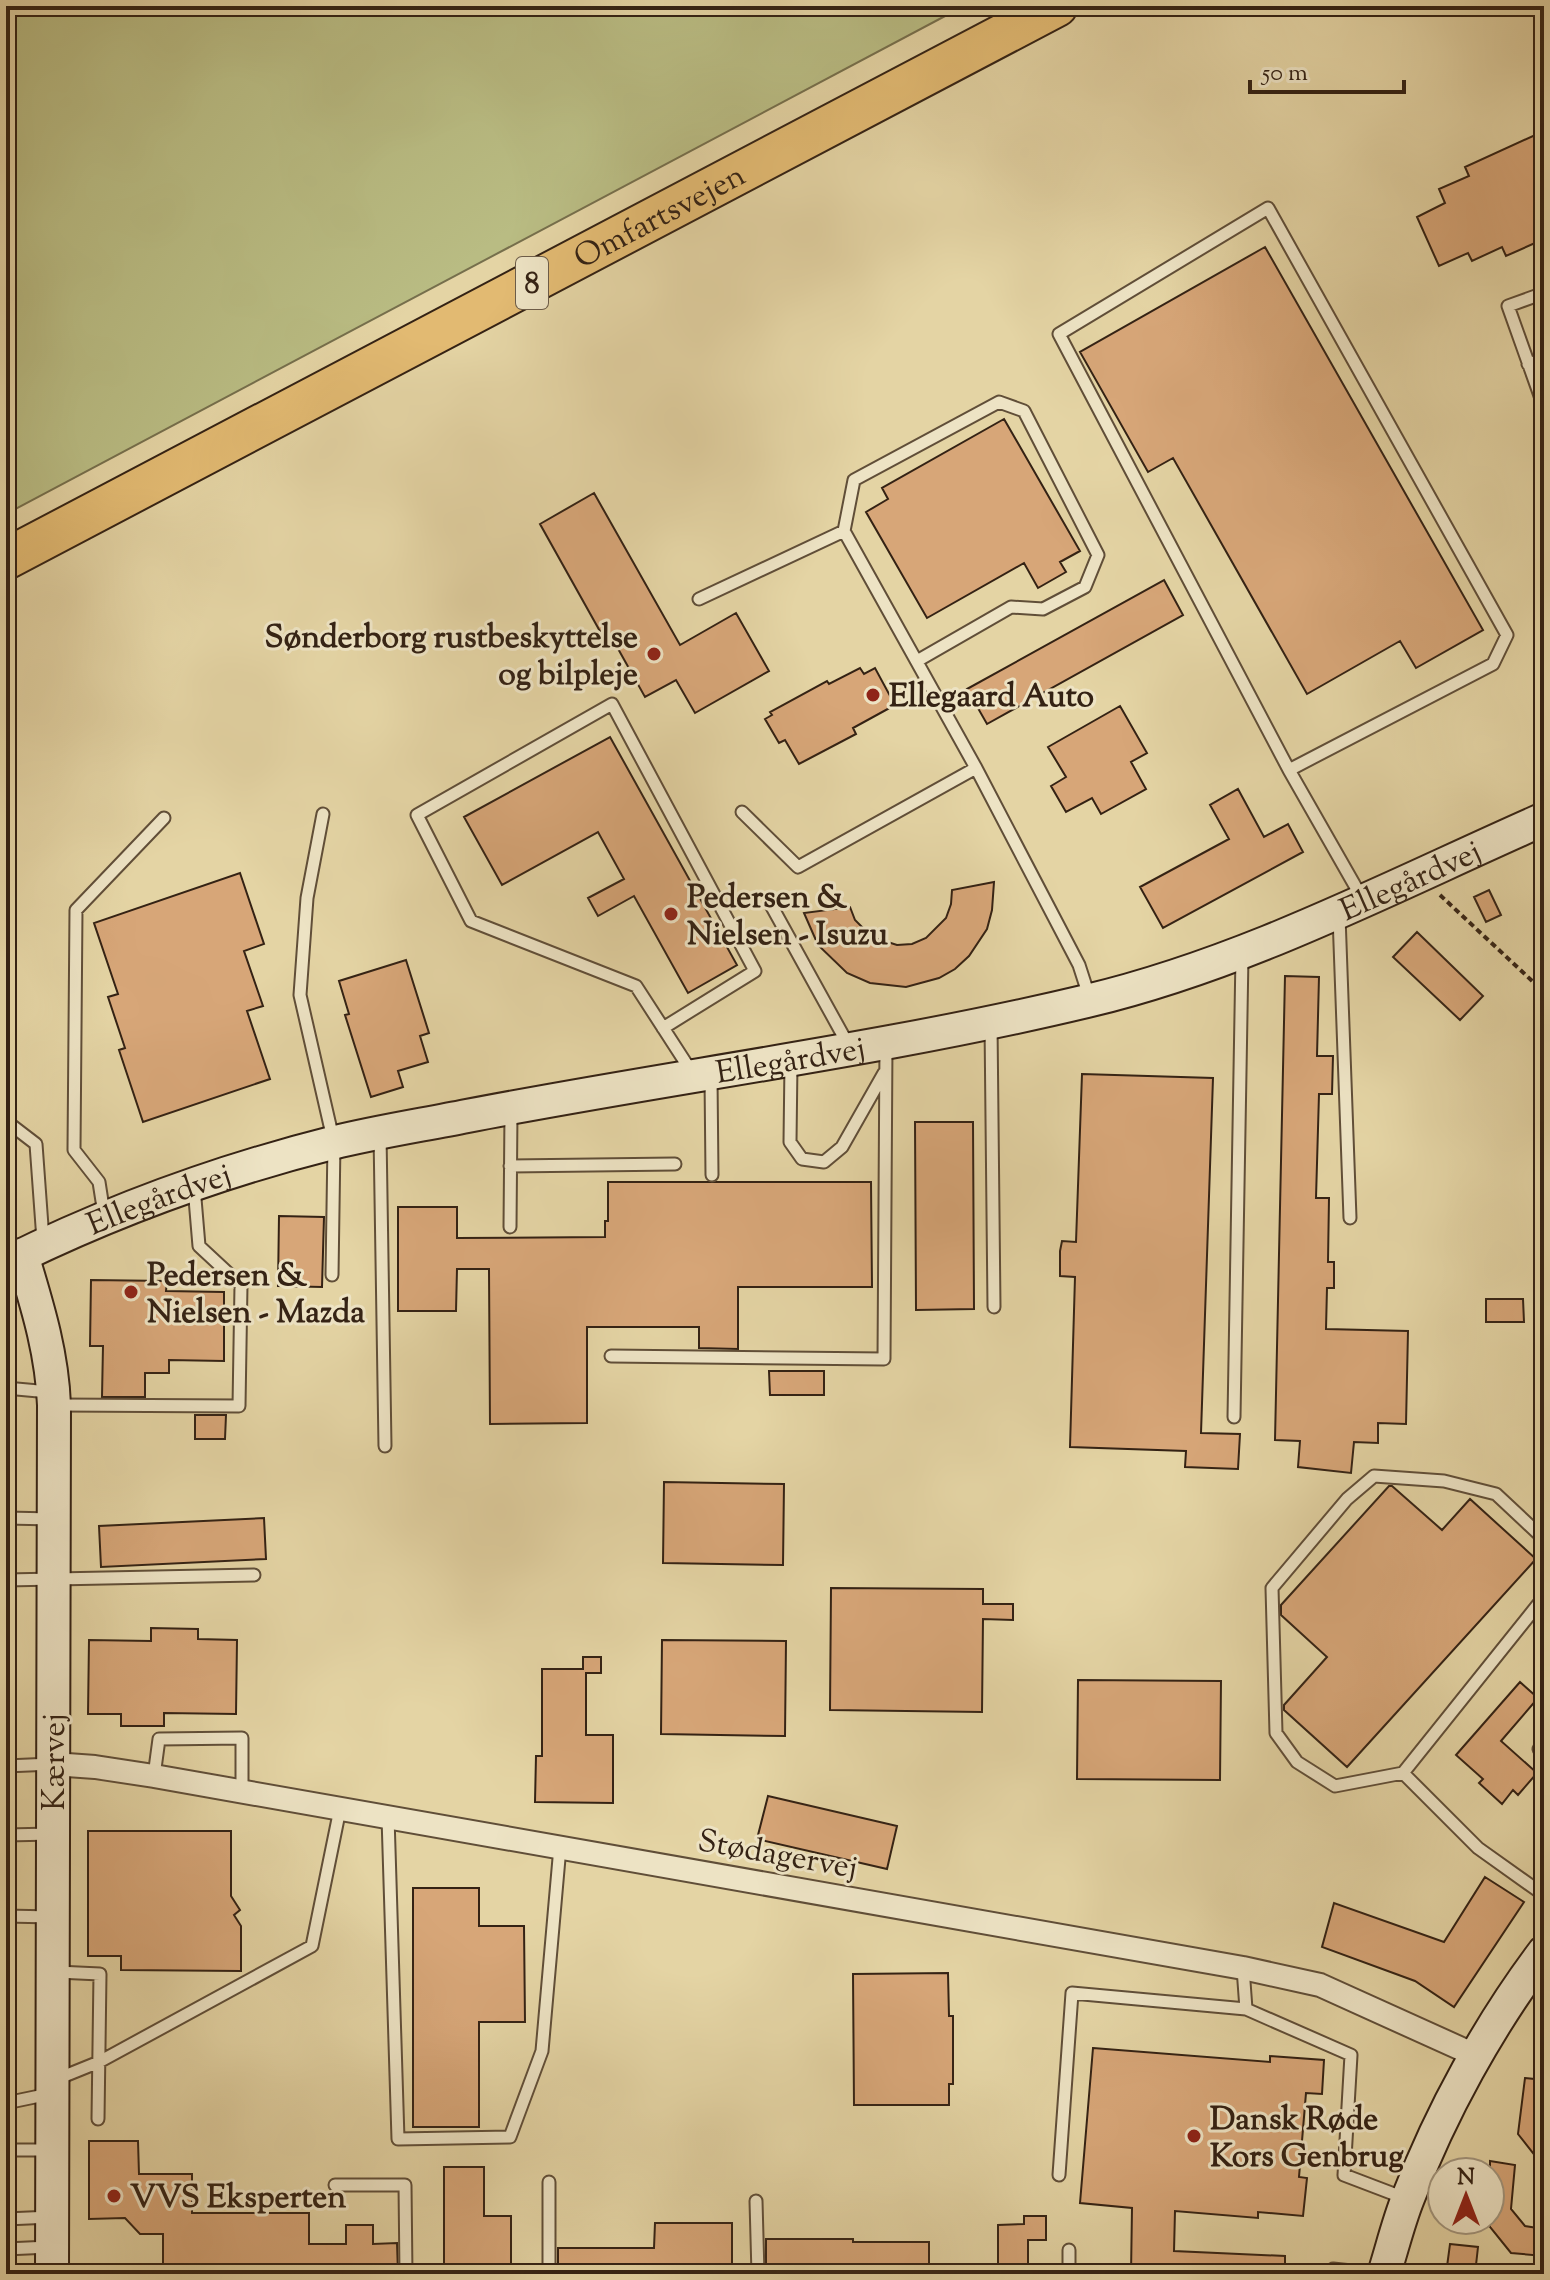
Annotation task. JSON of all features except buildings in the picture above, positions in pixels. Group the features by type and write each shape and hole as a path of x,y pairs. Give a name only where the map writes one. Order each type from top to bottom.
{"highway":[{"name":"Omfartsvejen","path":"6,559 1057,6"}],"street":[{"name":"Ellegårdvej","path":"24,1254 194,1185 334,1143 850,1048 886,1056 991,1023 1171,978 1352,906 1544,819"},
{"name":"Kærvej","path":"24,1254 47,1338 54,1398 52,2246"},
{"name":"Stødagervej","path":"53,1764 154,1776 242,1791 1243,1968 1320,1985 1477,2056"},
{"path":"1382,2274 1407,2200 1435,2135 1477,2056 1543,1954"}],"lane":[{"path":"1289,770 1493,664 1507,635 1268,208 1059,334 1289,770 1352,906 1350,1218"},
{"path":"1544,293 1508,306 1544,407"},
{"path":"1528,364 1544,359"},
{"path":"917,661 1011,607 1043,609 1085,587 1098,555 1024,411 999,402 854,480 844,531 976,768 1079,965 1091,1000"},
{"path":"699,599 844,531"},
{"path":"663,1028 755,971 612,704 417,815 471,921 636,986 663,1028 702,1074 712,1175"},
{"path":"742,812 798,867 976,768"},
{"path":"323,814 307,898 300,995 334,1143 332,1275"},
{"path":"104,1219 99,1182 74,1150 76,910 164,818"},
{"path":"771,905 850,1048"},
{"path":"1234,1417 1242,951"},
{"path":"991,1023 994,1307"},
{"path":"791,1058 790,1142 802,1159 824,1162 842,1147 886,1056"},
{"path":"611,1356 884,1359 886,1056"},
{"path":"510,1227 511,1108"},
{"path":"6,1121 36,1144 24,1254"},
{"path":"380,1133 385,1446"},
{"path":"510,1166 675,1164"},
{"path":"6,1388 54,1398 239,1406 241,1285 199,1246 194,1185"},
{"path":"1544,1539 1496,1494 1444,1481 1374,1476 1347,1499 1272,1588 1276,1733 1297,1762 1335,1786 1403,1773 1540,1602 1544,1583"},
{"path":"6,1518 54,1519"},
{"path":"6,1580 254,1575"},
{"path":"154,1776 159,1739 242,1738 242,1791"},
{"path":"1544,1742 1539,1749 1544,1753"},
{"path":"6,1766 53,1764"},
{"path":"1403,1773 1478,1848 1544,1895"},
{"path":"6,2103 52,2087 312,1946 340,1809"},
{"path":"388,1817 398,2139 510,2137 542,2051 560,1847"},
{"path":"6,1835 53,1834"},
{"path":"6,1916 53,1917"},
{"path":"1243,1968 1246,2009"},
{"path":"53,1972 100,1974 98,2119"},
{"path":"1059,2175 1072,1993 1246,2009 1351,2055 1344,2175 1407,2200"},
{"path":"6,2150 52,2150"},
{"path":"549,2182 549,2274"},
{"path":"335,2185 405,2185 406,2274"},
{"path":"756,2201 758,2274"},
{"path":"6,2219 52,2246"},
{"path":"6,2249 52,2246"},
{"path":"1069,2250 1069,2274"},
{"path":"1332,2274 1333,2269 1382,2274"}],"path":[{"path":"1418,874 1544,992"}],"green space":[{"path":"6,6 964,6 6,514"}],"place":[{"name":"Sønderborg rustbeskyttelse og bilpleje","path":"654,654"},
{"name":"Ellegaard Auto","path":"873,695"},
{"name":"Pedersen & Nielsen - Isuzu","path":"671,914"},
{"name":"Pedersen & Nielsen - Mazda","path":"131,1292"},
{"name":"Dansk Røde Kors Genbrug","path":"1194,2136"},
{"name":"VVS Eksperten","path":"114,2196"}]}
